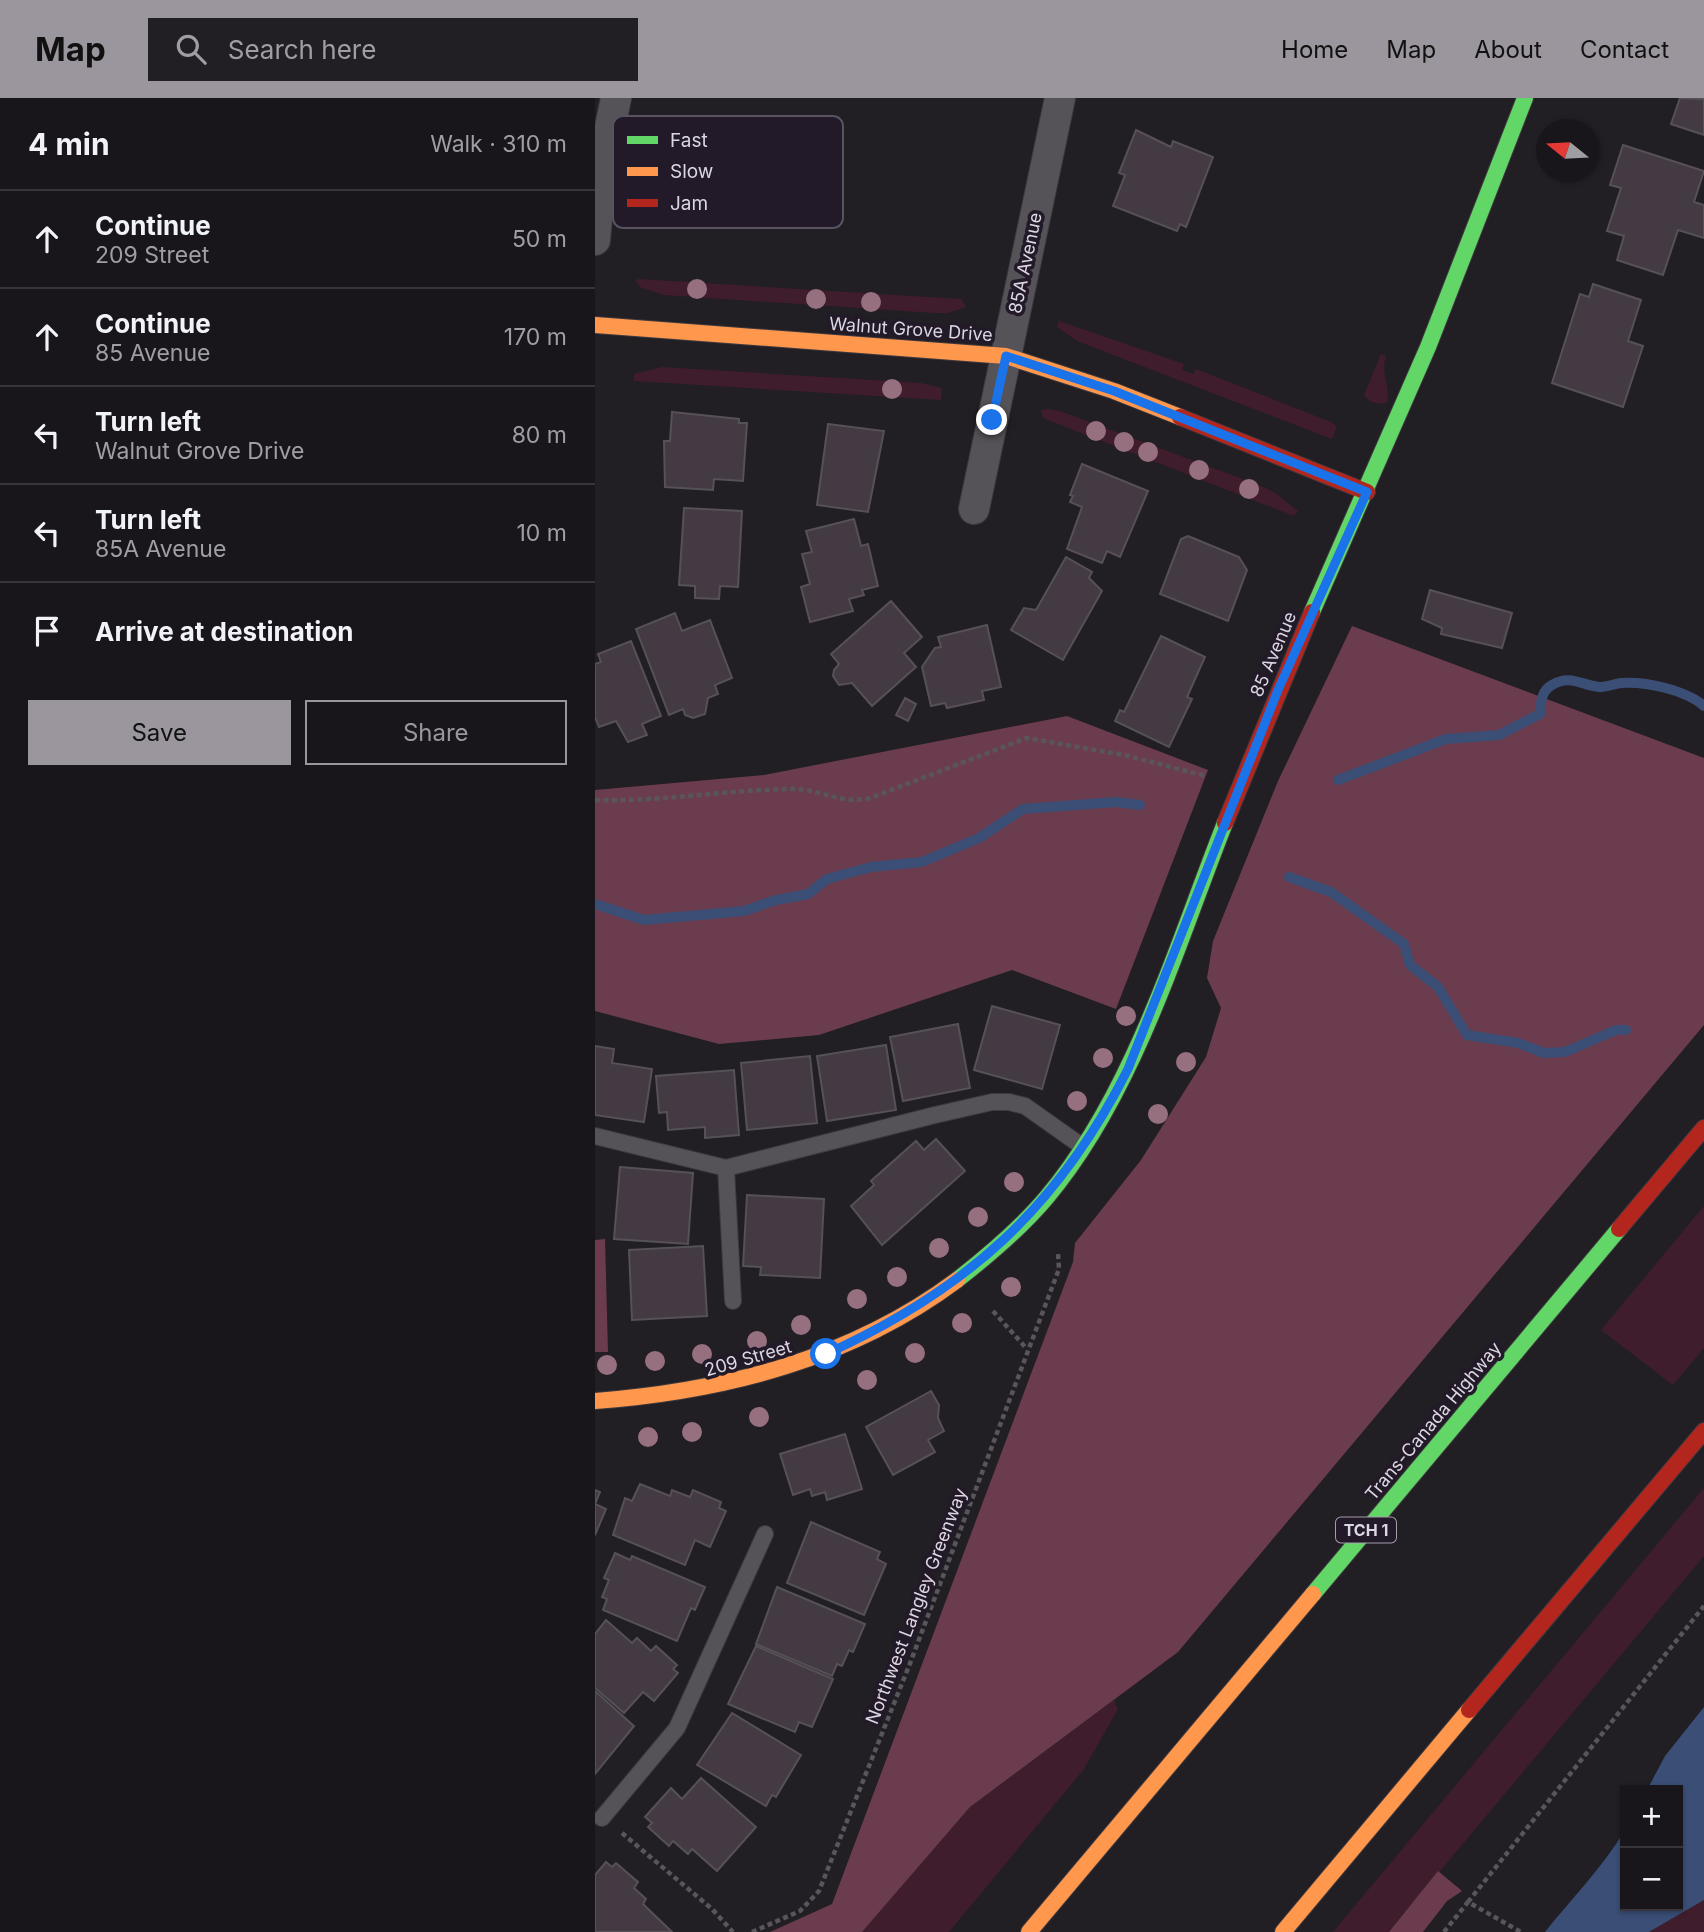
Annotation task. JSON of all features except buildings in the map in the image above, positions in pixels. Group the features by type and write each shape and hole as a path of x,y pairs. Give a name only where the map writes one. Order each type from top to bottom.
{"main road":[{"name":"85 Avenue","path":"1034,1212 1106,1113 1128,1069 1278,690 1367,492 1428,347 1525,98"},
{"name":"Walnut Grove Drive","path":"595,325 1006,356 1114,391 1367,492"},
{"name":"Trans-Canada Highway","path":"1028,1932 1704,1128"},
{"name":"209 Street","path":"595,1401 650,1399 707,1390 760,1378 826,1354 909,1312 959,1278 1000,1246 1034,1212"},
{"path":"1283,1932 1704,1431"}],"street":[{"path":"613,116 617,98"},
{"name":"85A Avenue","path":"974,509 1060,98"},
{"path":"595,240 601,172 613,116"}],"lane":[{"path":"595,1136 726,1168 992,1102 1025,1106 1083,1147"},
{"path":"726,1168 733,1301"},
{"path":"597,1820 677,1728 765,1534"}],"path":[{"path":"595,800 626,801 794,788 851,802 870,798 1027,738 1124,755 1211,778"},
{"name":"Northwest Langley Greenway","path":"752,1932 800,1911 819,1891 909,1666 1059,1269 1058,1253"},
{"path":"993,1311 1027,1349"},
{"path":"1444,1932 1704,1606"},
{"path":"597,1820 652,1855 712,1909 733,1932"},
{"path":"1468,1902 1521,1932"}],"shaded area":[{"path":"635,280 961,299 966,307 948,313 934,313 664,295 640,287"},
{"path":"1059,321 1184,364 1182,370 1193,374 1196,369 1331,422 1337,427 1332,439 1077,341 1057,327"},
{"path":"1381,354 1386,356 1384,368 1387,403 1371,402 1364,395"},
{"path":"662,367 921,383 942,388 941,400 634,381 634,374"},
{"path":"1041,410 1060,411 1256,484 1274,492 1298,511 1294,516 1043,418"},
{"path":"1352,626 1704,758 1704,1025 1178,1652 970,1807 862,1932 770,1932 832,1904 1073,1262 1075,1243 1141,1160 1206,1057 1221,1008 1207,978 1213,941 1278,781"},
{"path":"1067,716 1208,770 1116,1009 1012,970 819,1035 719,1044 595,1011 595,790 764,775"},
{"path":"1704,1206 1704,1348 1673,1385 1601,1330"},
{"path":"605,1239 608,1352 595,1352 595,1240"},
{"path":"1704,1488 1704,1556 1389,1932 1333,1932"},
{"path":"1114,1700 1118,1709 1084,1769 949,1932 862,1932 970,1807"},
{"path":"1438,1871 1462,1891 1447,1901 1423,1932 1389,1932"},
{"path":"1704,1900 1704,1932 1649,1932"}],"water":[{"path":"1704,1707 1704,1900 1649,1932 1545,1932 1620,1838 1620,1911 1683,1911 1683,1785 1650,1785 1665,1756"}],"waterway":[{"path":"1338,780 1446,739 1499,735 1540,714 1542,697 1546,690 1564,680 1599,687 1621,683 1653,685 1687,695 1704,706"},
{"path":"595,904 644,920 744,911 776,900 808,894 827,879 871,867 922,862 979,838 1023,809 1116,802 1140,805"},
{"path":"1289,877 1331,892 1404,944 1410,965 1438,987 1467,1035 1518,1043 1544,1053 1565,1052 1616,1030 1626,1030"}],"traffic: fast":[{"path":"1312,612 1428,347 1525,98"},
{"path":"957,1280 1004,1241 1047,1197 1078,1156 1105,1112 1150,1018 1225,823"},
{"path":"1313,1594 1619,1229"}],"traffic: slow":[{"path":"595,325 1006,356 1114,391 1180,417"},
{"path":"595,1401 691,1389 785,1366 874,1331 957,1280"},
{"path":"1029,1932 1313,1594"},
{"path":"1283,1932 1469,1710"}],"traffic: jam":[{"path":"1180,417 1367,492"},
{"path":"1225,823 1312,612"},
{"path":"1619,1229 1704,1128"},
{"path":"1469,1710 1704,1431"}],"route":[{"path":"826,1354 865,1337 909,1312 1000,1246 1034,1212 1106,1113 1128,1069 1278,690 1320,591 1367,492 1114,391 1006,356 992,420"}]}
